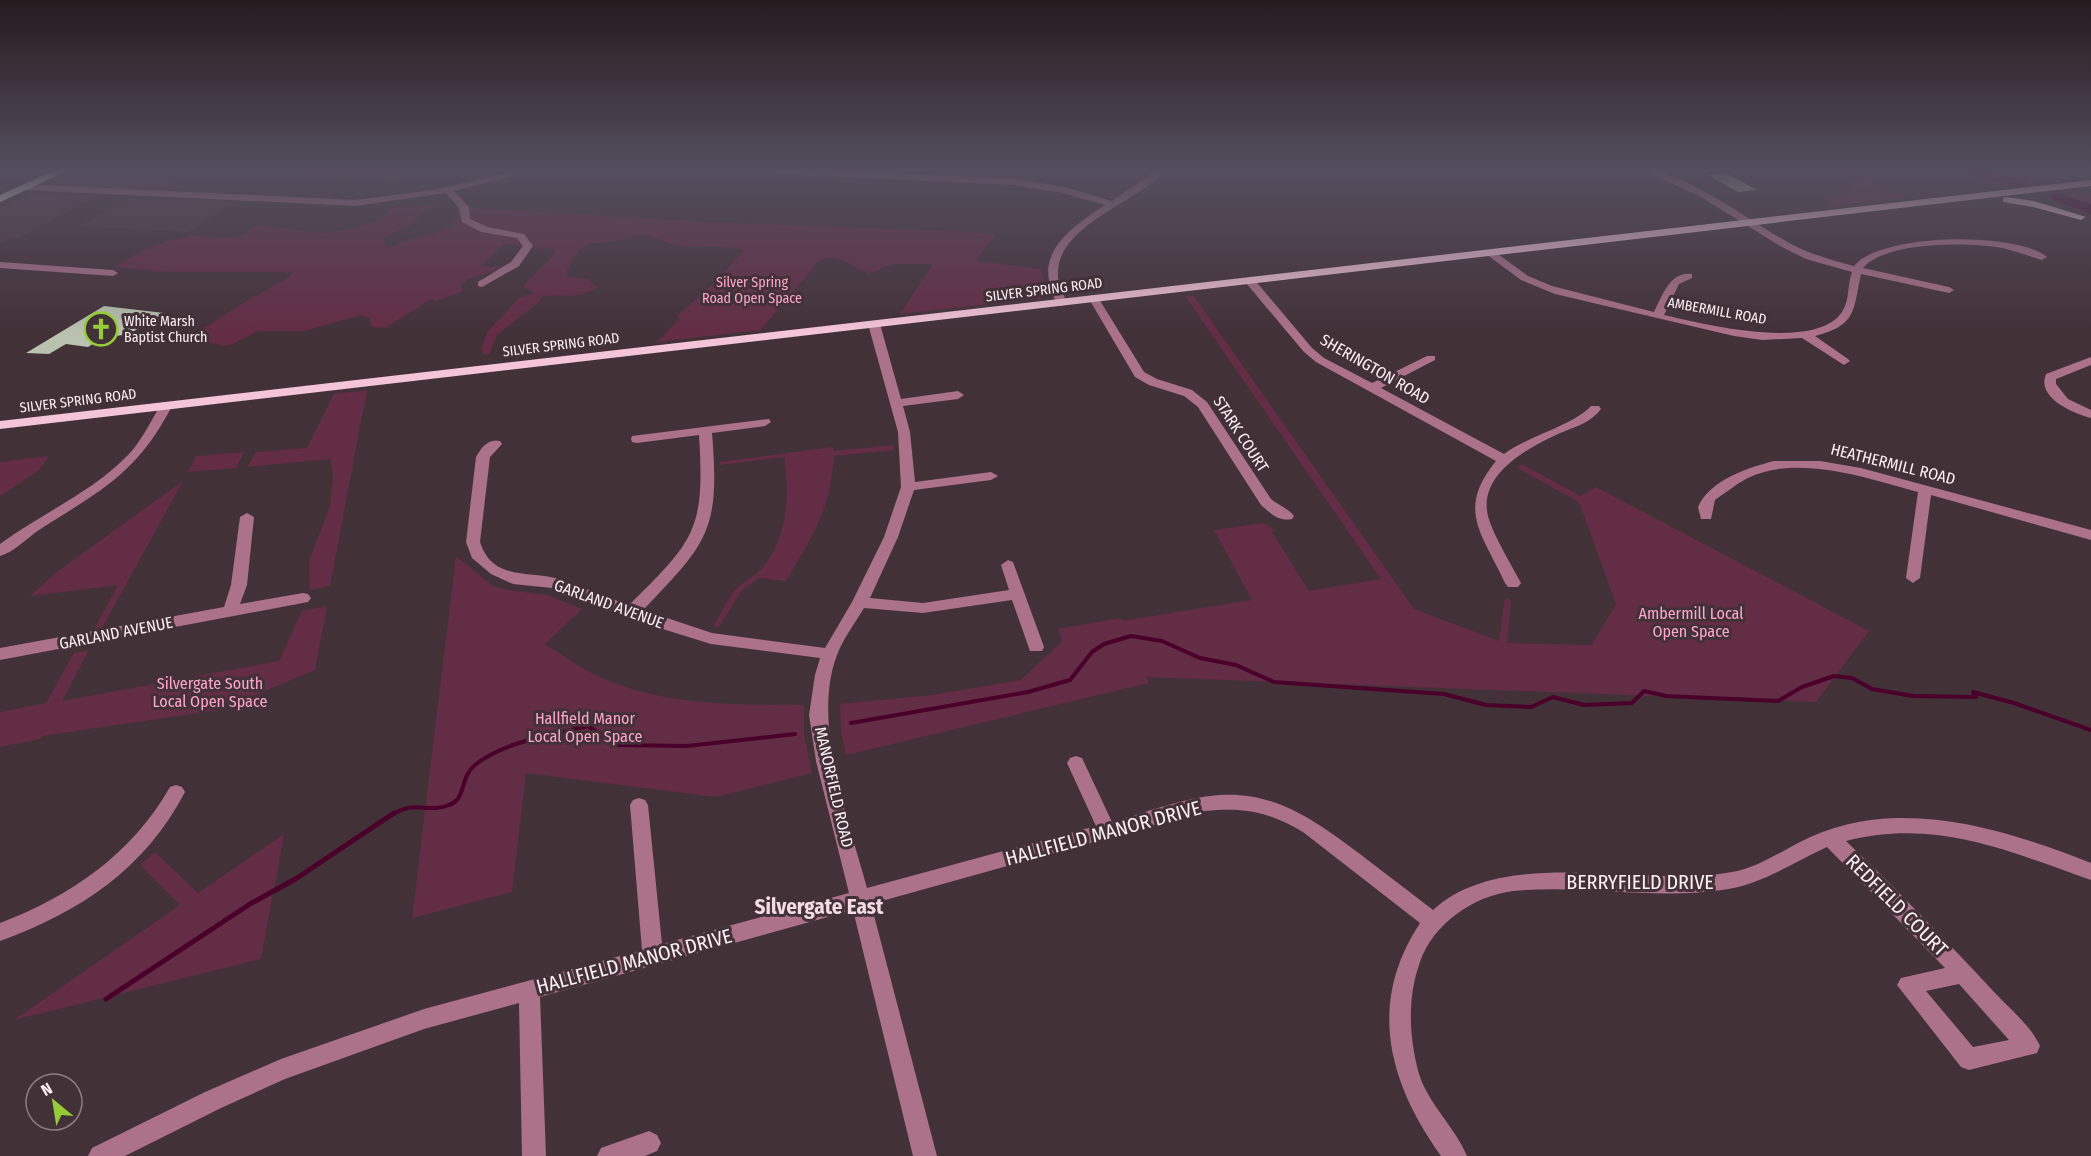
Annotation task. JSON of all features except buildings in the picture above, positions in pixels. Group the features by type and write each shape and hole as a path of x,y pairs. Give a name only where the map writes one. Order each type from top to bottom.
{"main road":[{"name":"SILVER SPRING ROAD","path":"0,425 1752,224"}],"street":[{"path":"472,224 481,229 520,236 528,246 522,258 482,284"},
{"path":"1062,303 1053,274 1058,254 1069,237 1083,224"},
{"path":"1752,224 1802,254 1856,270 1949,290"},
{"path":"1856,270 1864,260 1883,251 1957,241 1996,242 2042,257"},
{"name":"AMBERMILL ROAD","path":"1491,254 1516,272 1540,285 1658,316 1754,335 1804,334 1833,326 1845,316 1854,295 1856,270"},
{"path":"0,265 112,273"},
{"path":"1658,316 1675,282 1688,276"},
{"name":"SHERINGTON ROAD","path":"1250,281 1314,356 1505,460"},
{"name":"STARK COURT","path":"1094,299 1138,374 1153,382 1182,390 1200,401 1266,502 1277,512 1287,516"},
{"name":"MANORFIELD ROAD","path":"874,324 898,403 907,455 908,487 891,537 860,602 829,654 819,694 820,736 925,1156"},
{"path":"1804,334 1844,361"},
{"path":"1371,388 1431,358"},
{"path":"2091,361 2050,378 2049,382 2054,393 2060,398 2091,414"},
{"path":"898,403 958,395"},
{"path":"0,551 98,489 125,466 150,438 166,406"},
{"path":"1513,582 1485,527 1480,506 1486,484 1493,472 1505,460 1533,442 1588,417 1595,409"},
{"path":"637,439 765,422"},
{"path":"632,612 676,567 700,529 707,497 705,429"},
{"name":"GARLAND AVENUE","path":"495,444 486,451 483,457 473,542 477,555 496,571 513,579 554,583 711,638 829,654"},
{"name":"HEATHERMILL ROAD","path":"1706,516 1705,507 1709,498 1741,476 1774,465 1812,464 1839,467 2091,535"},
{"path":"908,487 991,476"},
{"path":"1913,578 1925,489"},
{"path":"230,612 239,585 247,517"},
{"path":"1008,565 1036,647"},
{"path":"860,602 923,608 1018,594"},
{"name":"GARLAND AVENUE","path":"0,654 303,598"},
{"path":"1076,763 1107,831"},
{"path":"0,932 37,917 63,902 130,855 158,827 176,792"},
{"name":"HALLFIELD MANOR DRIVE","path":"100,1156 127,1149 213,1100 314,1058 424,1019 1205,804 1227,801 1258,802 1274,808 1310,827 1433,921"},
{"path":"639,805 653,957"},
{"name":"BERRYFIELD DRIVE","path":"1455,1156 1431,1122 1412,1083 1403,1055 1399,1023 1399,994 1410,956 1433,921 1451,904 1490,886 1512,883 1696,885 1717,883 1736,880 1779,865 1812,844 1829,837 1857,830 1896,825 1951,829 2016,844 2091,872"},
{"name":"REDFIELD COURT","path":"1829,837 1905,909 1965,973 2029,1046 1969,1059 1908,985 1965,973"},
{"path":"529,990 534,1156"},
{"path":"609,1156 649,1143"}],"shaded area":[{"path":"0,224 45,224 17,239 9,238 0,244"},
{"path":"83,224 201,224 189,232 79,226"}],"green space":[{"name":"Silver Spring Road Open Space","path":"369,224 412,224 385,237 384,242 387,247 434,233 452,224 759,224 976,232 995,235 976,261 1041,269 1047,295 1043,298 900,314 933,264 892,264 869,274 839,259 826,258 819,261 761,330 657,342 679,319 678,315 714,283 744,251 721,247 680,246 650,236 637,235 584,246 566,273 569,277 588,279 598,288 579,295 542,296 539,302 497,335 489,354 483,354 481,349 488,331 519,298 536,293 524,288 525,284 555,254 553,249 504,244 481,266 503,268 468,279 461,285 463,291 434,302 433,298 385,328 372,327 369,318 361,315 304,331 258,331 225,346 201,341 197,337 200,331 243,303 288,278 292,272 169,272 115,267 145,249 191,235 221,238 246,235 252,227 260,225 322,233"},
{"name":"Ambermill Local Open Space","path":"1193,295 1414,609 1499,641 1505,598 1511,600 1507,643 1592,645 1616,604 1579,502 1517,468 1521,464 1581,496 1596,487 1869,631 1816,702 1147,677 1149,683 846,755 841,731 840,704 932,695 1021,680 1062,641 1058,629 1252,600 1214,530 1264,523 1274,530 1272,532 1309,591 1381,579 1185,296"},
{"path":"367,390 330,586 310,590 309,561 330,506 333,478 331,459 247,467 256,452 307,448 334,394"},
{"path":"893,445 894,450 834,456 829,492 819,522 786,581 759,578 742,590 719,627 713,626 734,591 758,572 776,545 785,516 787,486 784,457 720,465 720,462 833,447 834,451"},
{"path":"244,452 236,468 188,472 196,456"},
{"path":"49,456 39,470 0,496 0,462"},
{"path":"183,481 102,628 94,629 118,585 30,596 54,574"},
{"name":"Hallfield Manor Local Open Space","path":"456,556 493,586 547,595 582,609 545,644 596,675 646,693 698,702 804,705 804,735 812,773 716,797 526,773 512,892 412,918"},
{"name":"Silvergate South Local Open Space","path":"327,606 315,670 219,710 42,736 40,739 0,747 0,712 46,703 74,653 89,650 62,701 279,661 302,611"},
{"path":"284,834 261,959 14,1020 180,905 140,865 155,852 198,893"}],"waterway":[{"path":"851,723 1028,692 1070,680 1092,652 1104,644 1131,636 1162,641 1200,658 1236,665 1274,682 1444,694 1486,705 1531,707 1553,697 1584,705 1632,703 1644,691 1666,696 1778,701 1802,687 1834,676 1852,678 1872,689 1913,696 1976,697 1973,692 2014,703 2091,730"},
{"path":"392,815 408,808 434,808 455,802 470,770 500,750 514,744 588,726 616,745 687,746 795,734"},
{"path":"106,999 250,904 297,878 394,813"}],"place":[{"name":"White Marsh Baptist Church","path":"101,329"}],"district":[{"name":"Silvergate East","path":"819,907"}]}
